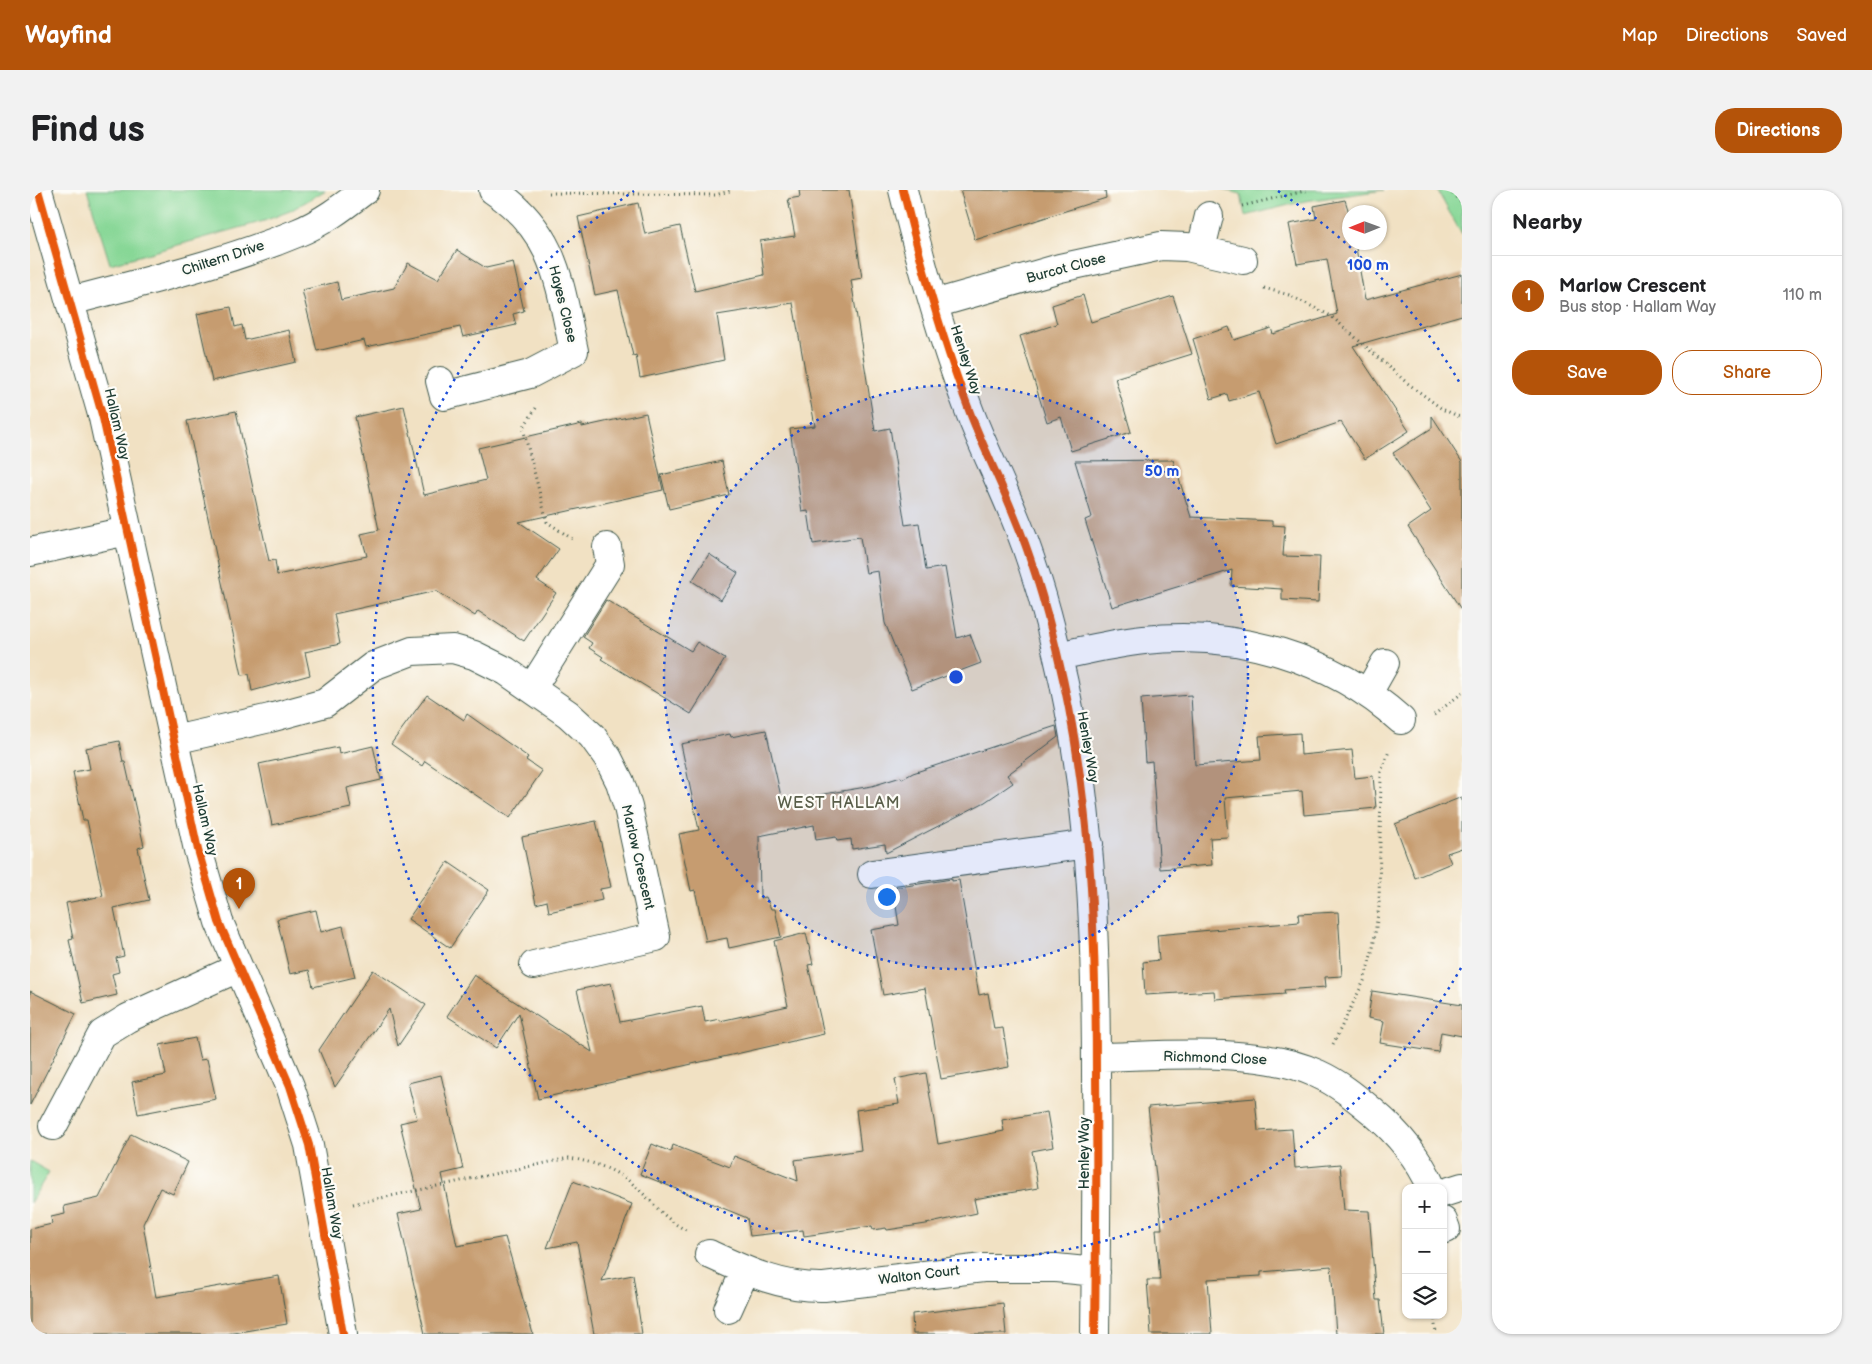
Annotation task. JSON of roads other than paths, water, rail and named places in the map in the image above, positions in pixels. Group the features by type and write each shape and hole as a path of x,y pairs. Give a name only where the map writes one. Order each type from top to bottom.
{"street":[{"name":"Hallam Way","path":"38,190 103,418 198,850 218,922 290,1086 302,1118 309,1145 343,1334"},
{"name":"Chiltern Drive","path":"71,301 169,275 299,233 331,215 365,190"},
{"name":"Hayes Close","path":"440,382 444,396 530,374 574,350 556,272 548,250 523,213 493,190"},
{"name":"Henley Way","path":"903,190 934,304 966,403 1014,515 1030,560 1058,656 1079,767 1088,844 1095,933 1095,1334"},
{"path":"1201,250 1209,216"},
{"name":"Burcot Close","path":"934,304 1128,252 1161,246 1201,250 1243,260"},
{"path":"30,552 127,531"},
{"path":"532,688 609,556"},
{"path":"1058,656 1143,640 1208,638 1239,642 1277,651 1307,662 1368,693 1401,720"},
{"name":"Marlow Crescent","path":"174,740 325,703 373,666 412,651 453,649 467,653 506,671 568,714 592,736 608,758 620,782 628,807 656,937 534,966"},
{"path":"1368,693 1385,663"},
{"path":"872,874 1088,844"},
{"path":"53,1126 102,1034 128,1018 238,968"},
{"name":"Richmond Close","path":"1096,1057 1245,1057 1294,1065 1318,1074 1341,1087 1384,1121 1417,1160 1430,1184"},
{"path":"1447,1192 1462,1187"},
{"name":"Walton Court","path":"709,1254 745,1271 805,1288 983,1268 1056,1268 1096,1272"},
{"path":"728,1309 745,1271"}],"place":[{"name":"Marlow Crescent","path":"239,909"}],"district":[{"name":"WEST HALLAM","path":"839,803"}]}
